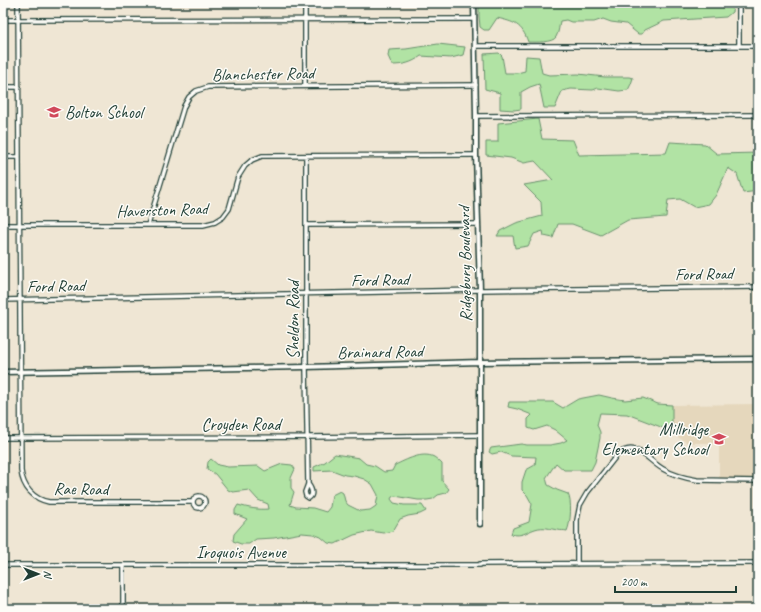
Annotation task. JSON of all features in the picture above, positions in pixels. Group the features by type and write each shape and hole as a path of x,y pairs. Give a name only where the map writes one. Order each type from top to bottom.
{"street":[{"name":"Rae Road","path":"18,3 22,478 27,489 36,497 44,501 193,502"},
{"path":"305,86 306,3"},
{"name":"Ridgebury Boulevard","path":"474,3 480,290 480,524"},
{"path":"739,3 739,46"},
{"path":"3,20 474,19"},
{"path":"475,46 758,46"},
{"name":"Blanchester Road","path":"148,225 184,106 189,97 196,91 208,87 476,85"},
{"path":"3,87 19,87"},
{"path":"476,116 758,115"},
{"name":"Haverston Road","path":"3,225 203,225 215,222 223,217 229,209 238,177 245,166 252,160 262,156 476,155"},
{"name":"Sheldon Road","path":"306,156 306,367 308,484"},
{"path":"3,157 19,157"},
{"path":"306,225 478,224"},
{"name":"Ford Road","path":"3,300 758,286"},
{"name":"Brainard Road","path":"3,372 306,367 480,362 758,359"},
{"name":"Croyden Road","path":"3,438 480,435"},
{"path":"577,564 577,520 580,505 587,493 617,455 624,450 629,448 639,450 662,469 674,475 689,479 758,481"},
{"name":"Iroquois Avenue","path":"3,565 758,563"},
{"path":"123,565 123,609"}],"shaded area":[{"name":"Millridge Elementary School","path":"758,404 758,481 719,480 719,443 688,443 672,434 672,405"}],"green space":[{"path":"483,3 734,3 732,12 726,17 664,21 645,30 642,34 638,34 626,24 611,22 603,19 594,22 560,21 558,33 554,39 548,41 528,42 523,31 517,25 503,19 497,18 489,30 484,30 480,27 479,7"},
{"path":"438,44 465,47 463,55 451,58 421,56 400,65 392,65 388,56 389,50"},
{"path":"499,53 502,56 505,73 525,71 526,56 539,57 542,73 549,75 578,74 633,78 628,90 619,91 598,88 593,90 571,89 562,91 555,108 544,108 539,84 521,92 521,109 500,109 500,93 485,89 484,54"},
{"path":"538,119 542,139 573,140 579,155 666,153 670,142 705,144 717,154 758,153 758,191 743,193 737,174 728,168 716,195 709,204 694,207 680,199 668,200 666,217 628,220 601,235 572,224 558,224 553,238 544,236 543,231 534,234 528,246 515,248 513,236 497,236 500,231 516,223 542,216 541,202 524,185 553,180 535,161 524,163 511,158 486,155 486,142 498,142 498,123"},
{"path":"599,395 625,400 643,398 658,404 672,405 672,434 661,427 627,414 600,413 597,425 600,432 600,438 595,462 591,470 564,470 556,463 546,478 548,485 568,494 570,501 570,512 567,531 541,528 521,535 511,534 513,528 529,522 532,504 522,490 522,482 526,470 535,465 536,457 511,456 501,452 492,454 489,452 491,448 521,444 550,445 567,440 555,430 547,426 534,430 528,428 528,419 532,415 508,407 509,402 553,402 563,408 578,399"},
{"path":"335,454 359,458 366,464 375,466 384,472 392,471 395,465 409,459 429,455 434,457 442,464 442,481 449,489 446,493 427,500 395,496 392,497 391,499 394,503 404,505 422,505 426,511 400,519 393,531 383,533 371,531 354,535 335,544 328,543 321,537 313,534 302,533 274,538 256,539 249,544 241,544 233,541 234,534 247,519 235,514 235,510 238,505 269,509 268,504 258,500 249,490 233,492 228,490 215,474 207,469 208,462 211,459 218,465 228,467 258,466 265,471 282,464 292,465 295,469 291,478 291,488 294,492 290,505 296,507 313,508 326,512 330,507 332,495 340,491 343,493 345,501 348,505 360,511 370,510 376,506 378,495 372,484 364,479 345,475 332,470 314,471 314,467 325,462"}],"place":[{"name":"Bolton School","path":"54,112"},
{"name":"Millridge Elementary School","path":"719,439"}]}
